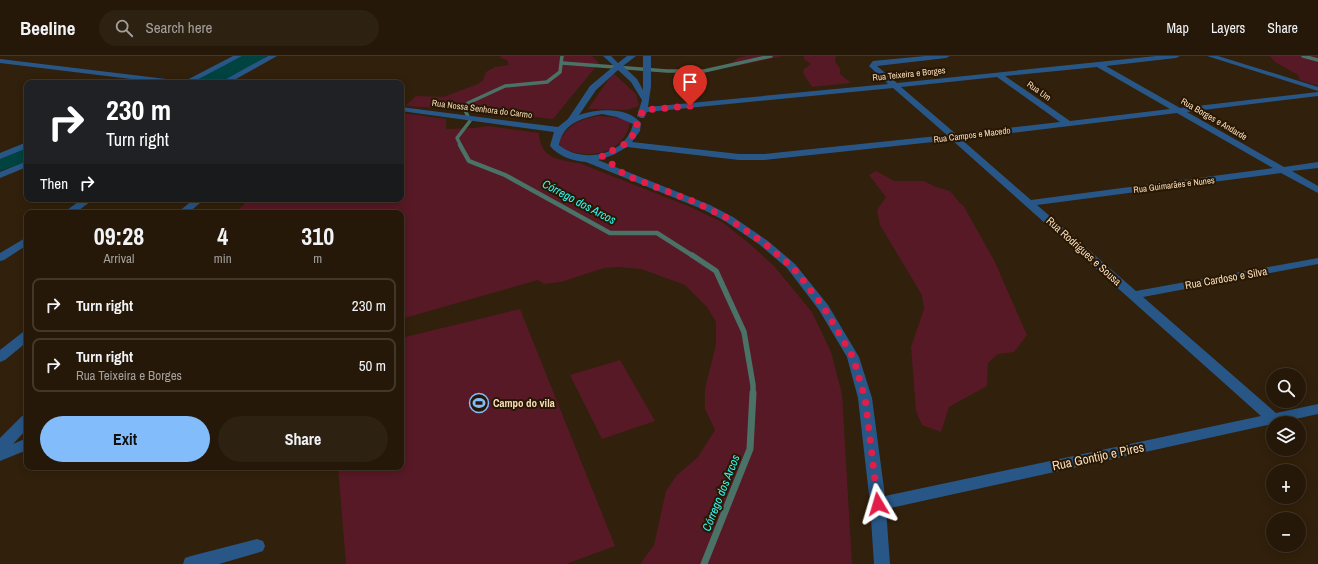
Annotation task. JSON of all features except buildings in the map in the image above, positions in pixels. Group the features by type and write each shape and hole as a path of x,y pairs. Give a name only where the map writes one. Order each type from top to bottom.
{"street":[{"path":"0,60 6,56"},
{"path":"190,80 238,56"},
{"path":"229,80 273,56"},
{"path":"608,56 621,56"},
{"path":"608,56 634,81 645,99"},
{"path":"632,56 605,76 593,88 572,119 560,130 554,146 562,153 587,159 686,198 729,219 764,243 791,266 824,308 853,357 865,398 878,504 882,564"},
{"path":"587,159 602,156 625,144 637,130 637,123 643,110 645,99 648,69 647,56"},
{"name":"Rua Rodrigues e Sousa","path":"946,56 874,64 873,66 956,137 1271,416"},
{"name":"Rua Teixeira e Borges","path":"643,110 1176,56"},
{"path":"1211,56 1318,89"},
{"path":"0,60 160,80"},
{"name":"Rua Borges e Andarde","path":"1099,65 1318,190"},
{"name":"Rua Um","path":"998,75 1068,123"},
{"name":"Rua Campos e Macedo","path":"625,144 753,158 956,137 1318,94"},
{"name":"Rua Nossa Senhora do Carmo","path":"404,109 560,130"},
{"path":"572,119 602,112 627,116 637,123"},
{"path":"0,156 24,146"},
{"path":"602,156 625,175"},
{"path":"0,175 24,165"},
{"name":"Rua Guimarães e Nunes","path":"1030,203 1318,165"},
{"path":"72,210 84,202"},
{"path":"186,210 196,202"},
{"path":"0,258 24,242"},
{"name":"Rua Cardoso e Silva","path":"1133,295 1318,261"},
{"path":"0,357 24,337"},
{"name":"Rua Gontijo e Pires","path":"1283,416 1318,409"},
{"name":"Rua Gontijo e Pires","path":"878,504 1266,420"},
{"path":"0,447 24,423"},
{"path":"0,455 24,445"},
{"path":"192,564 257,546"}],"shaded area":[{"path":"501,56 592,56 599,63 553,119 473,110 405,106 416,96 443,97 478,84 483,80 486,72 495,67 509,65 507,60 500,58"},
{"path":"746,56 783,56 737,66 733,65 732,63 738,58"},
{"path":"804,56 836,56 835,62 840,68 840,74 851,83 812,87 803,73 804,69 811,64 804,59"},
{"path":"1270,56 1318,56 1318,86 1300,80 1298,75 1275,62"},
{"path":"614,74 636,94 639,106 627,110 588,109 611,76"},
{"path":"404,113 446,119 446,129 488,126 539,133 543,148 547,153 557,159 579,163 688,206 722,222 774,266 812,312 831,352 842,394 852,564 640,564 654,545 666,491 677,475 698,457 715,430 705,409 705,389 716,345 716,322 707,307 685,285 641,269 618,267 604,268 561,282 544,284 538,280 404,318 404,210 238,210 246,202 404,202"},
{"path":"599,116 621,118 630,122 626,133 620,142 603,152 592,154 581,154 561,147 559,141 571,126 580,121"},
{"path":"876,171 894,181 924,181 936,187 950,191 963,205 994,260 1027,335 1014,352 998,354 988,363 987,386 949,407 941,432 922,425 916,411 911,347 924,309 922,295 880,225 877,210 886,197 869,175"},
{"name":"Campo do vila","path":"520,309 615,546 566,564 346,564 338,470 404,470 404,337"},
{"path":"620,360 655,421 602,439 570,375"}],"waterway":[{"path":"210,80 232,70 256,56"},
{"name":"Córrego dos Arcos","path":"461,146 457,138 470,121 465,110 468,103 505,86 547,82 560,72 562,56"},
{"path":"562,63 667,71 704,71 771,56"},
{"path":"1303,56 1318,60"},
{"name":"Córrego dos Arcos","path":"460,145 469,161 505,175 610,233 657,233 693,256"},
{"path":"0,163 24,153"},
{"name":"Córrego dos Arcos","path":"692,255 716,271 744,332 753,393"},
{"name":"Córrego dos Arcos","path":"704,564 750,449 753,393"}],"place":[{"name":"Campo do vila","path":"479,403"}],"route":[{"path":"690,106 643,110 637,123 637,130 625,144 602,156 625,175 695,202 729,219 764,243 791,266 800,276 824,308 853,357 865,398 878,504"}]}
